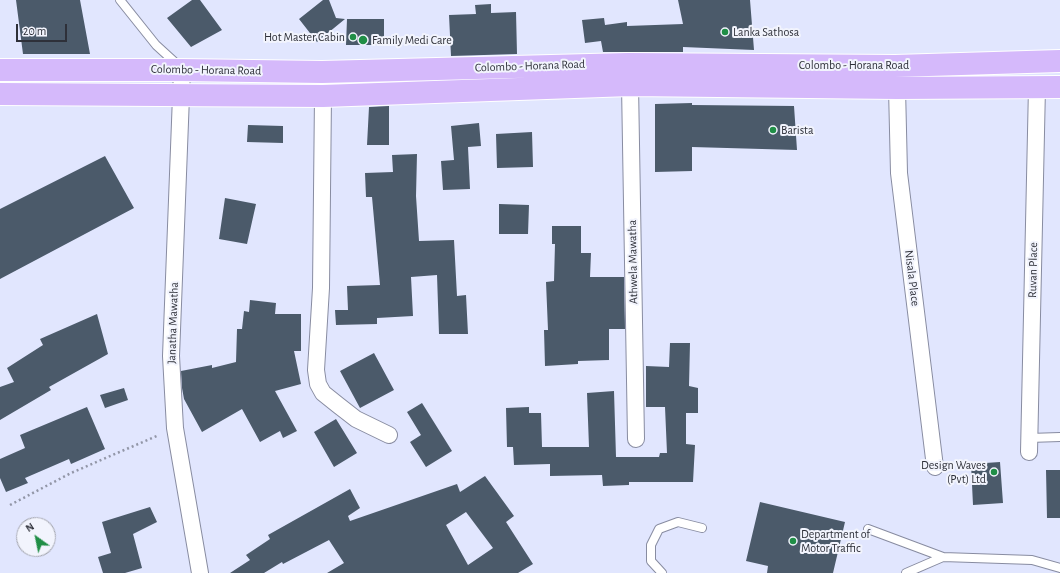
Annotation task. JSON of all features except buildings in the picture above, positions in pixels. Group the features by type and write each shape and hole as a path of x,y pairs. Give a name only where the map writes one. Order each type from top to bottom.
{"main road":[{"name":"Colombo - Horana Road","path":"0,70 322,72 628,64 895,66 1060,61"},
{"name":"Colombo - Horana Road","path":"0,94 323,96 630,85 896,88 1060,86"}],"street":[{"name":"Janatha Mawatha","path":"182,70 171,356 174,428 200,573"},
{"name":"Athwela Mawatha","path":"630,85 636,439"},
{"name":"Ruvan Place","path":"1029,445 1037,87"},
{"name":"Nisala Place","path":"896,88 898,173 935,467"},
{"path":"323,96 321,288 316,370 318,384 323,393 338,406 356,419 388,435"}],"lane":[{"path":"120,0 156,44 182,70"},
{"path":"1029,445 1060,437"},
{"path":"662,573 651,561 651,545 659,529 678,522 702,528"},
{"path":"868,529 943,558 1032,560 1060,568"},
{"path":"906,573 943,558"}],"path":[{"path":"10,505 71,473 174,428"}],"place":[{"name":"Lanka Sathosa","path":"725,32"},
{"name":"Hot Master Cabin","path":"353,37"},
{"name":"Family Medi Care","path":"363,40"},
{"name":"Barista","path":"773,130"},
{"name":"Design Waves (Pvt) Ltd","path":"994,472"},
{"name":"Department of Motor Traffic","path":"793,541"}]}
